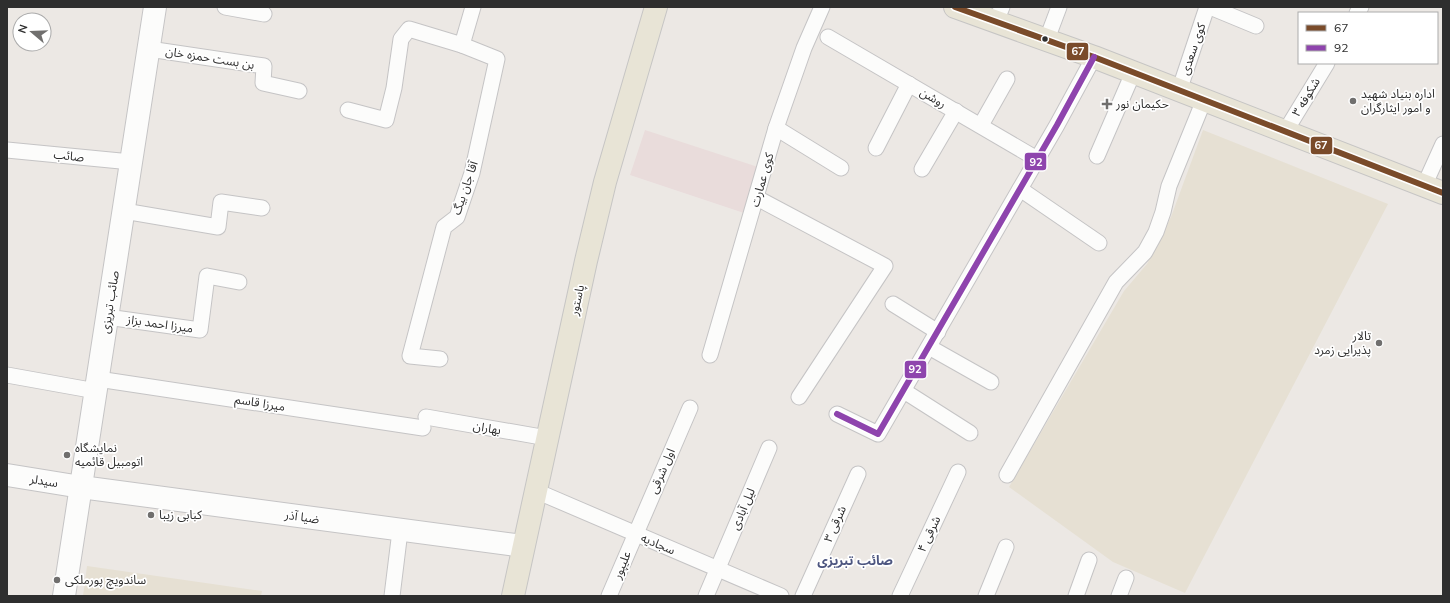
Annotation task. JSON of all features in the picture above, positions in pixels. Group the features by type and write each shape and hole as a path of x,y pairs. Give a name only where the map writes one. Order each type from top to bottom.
{"main road":[{"name":"صائب تبریزی","path":"64,596 154,7"},
{"name":"پاستور","path":"513,596 605,182 656,7"},
{"path":"955,7 999,14 1047,40 1434,189"},
{"name":"سیدلر","path":"7,475 81,487"},
{"name":"ضیا آذر","path":"81,487 400,531 524,546"}],"street":[{"path":"225,7 264,14"},
{"path":"348,110 386,120 394,88 401,39 409,29 462,45 473,7"},
{"name":"کوی عمارت","path":"710,355 757,198 776,128 804,48 822,7"},
{"path":"1047,40 1059,7"},
{"path":"1208,7 1256,26"},
{"name":"کوی سعدی","path":"1179,91 1208,7"},
{"name":"روشن","path":"828,37 1037,159"},
{"name":"آقا جان بیگ","path":"440,359 410,356 444,227 457,217 472,173 497,59 462,45"},
{"name":"بن بست حمزه خان","path":"148,49 264,66 263,83 300,91"},
{"path":"837,414 878,434 1020,189 1094,57"},
{"name":"شکوفه ۳","path":"1285,132 1326,64"},
{"path":"1097,156 1134,73"},
{"path":"981,125 1007,79"},
{"path":"876,148 909,84"},
{"path":"1007,475 1116,282 1145,252 1156,232 1163,212 1169,186 1204,100"},
{"path":"922,169 956,111"},
{"path":"776,128 841,168"},
{"path":"1434,189 1443,144"},
{"name":"صائب","path":"7,150 131,162"},
{"path":"1020,189 1100,243"},
{"path":"757,198 885,266 799,397"},
{"path":"124,211 218,227 221,202 262,208"},
{"name":"میرزا احمد بزاز","path":"107,317 200,330 207,276 239,282"},
{"path":"893,304 938,332"},
{"path":"929,347 991,382"},
{"name":"میرزا قاسم","path":"7,375 424,423"},
{"path":"904,391 970,433"},
{"name":"اول شرقی","path":"635,534 690,408"},
{"name":"بهاران","path":"424,423 547,438"},
{"name":"لیل آبادی","path":"706,596 769,448"},
{"name":"۴ شرقی","path":"900,596 958,472"},
{"name":"۳ شرقی","path":"803,596 858,474"},
{"name":"سجادیه","path":"536,491 781,596"},
{"path":"392,596 400,531"},
{"name":"علیپور","path":"609,596 635,534"},
{"path":"986,596 1006,547"},
{"path":"1076,596 1089,560"},
{"path":"1119,596 1126,578"}],"shaded area":[{"path":"645,130 758,167 744,213 630,175"},
{"path":"1203,130 1388,204 1185,593 1113,562 1009,487 1124,291 1147,264 1171,217"},
{"path":"87,566 262,591 261,596 83,596"}],"transit line":[{"name":"67","path":"955,7 1094,57 1443,193"},
{"name":"92","path":"837,414 878,434 1057,125 1094,57"}],"place":[{"name":"اداره بنیاد شهید و امور ایثارگران","path":"1353,101"},
{"name":"حکیمان نور","path":"1107,104"},
{"name":"تالار پذیرایی زمرد","path":"1379,343"},
{"name":"نمایشگاه اتومبیل قائمیه","path":"67,455"},
{"name":"کبابی زیبا","path":"151,515"},
{"name":"ساندویچ پورملکی","path":"57,580"}],"district":[{"name":"صائب تبریزی","path":"855,560"}]}
